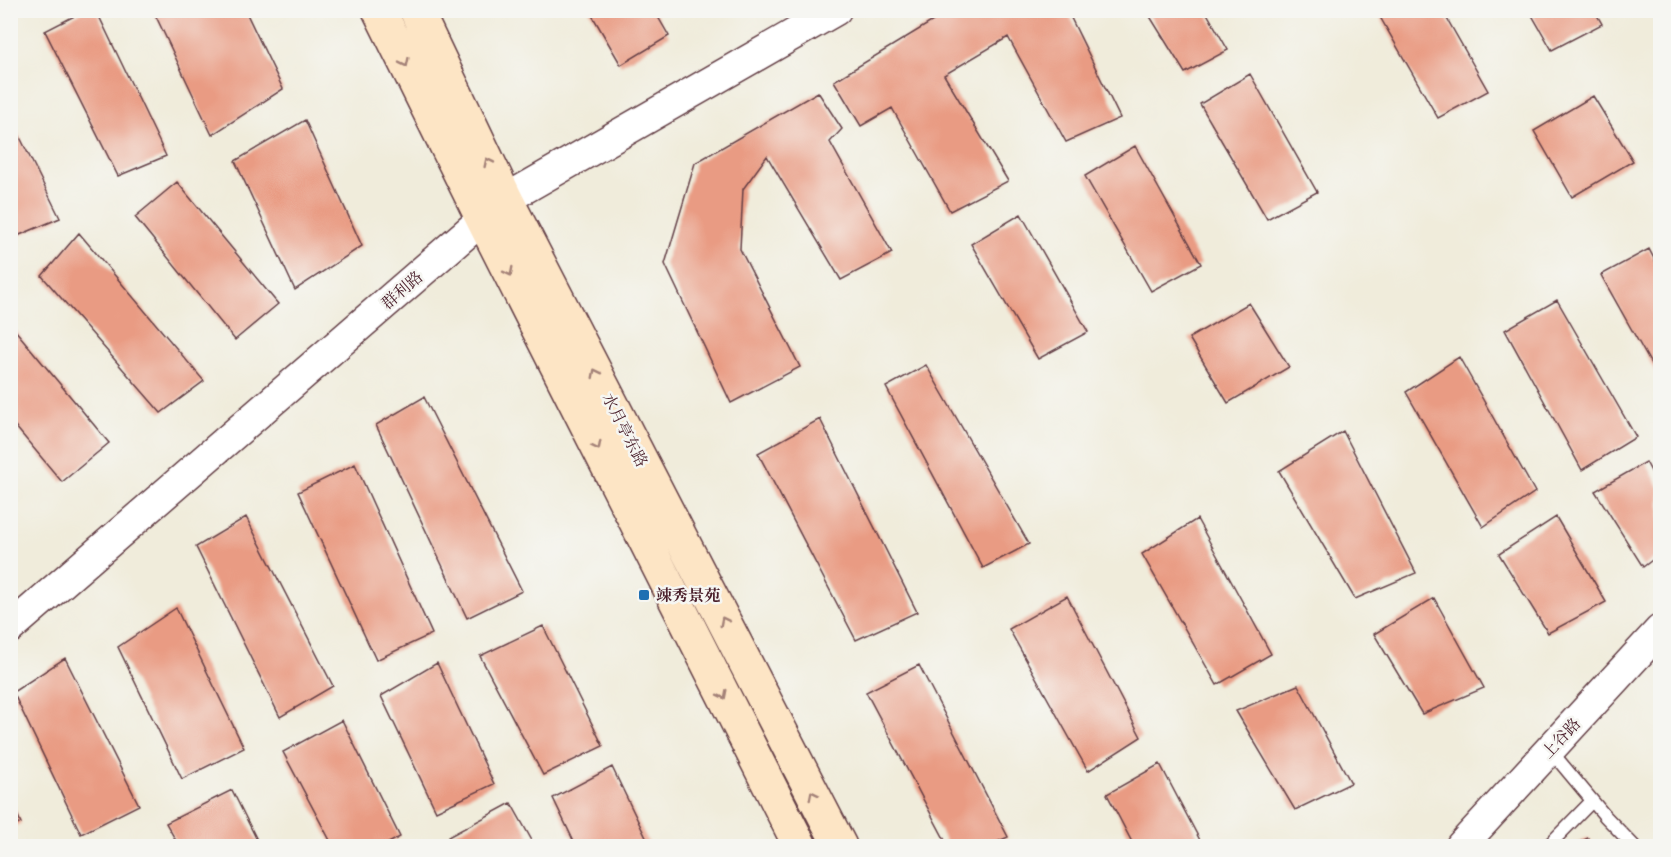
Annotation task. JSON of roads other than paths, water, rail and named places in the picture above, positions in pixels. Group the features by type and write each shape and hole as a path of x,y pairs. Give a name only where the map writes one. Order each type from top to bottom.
{"main road":[{"name":"水月亭东路","path":"380,10 494,210 840,846"},
{"name":"水月亭东路","path":"416,10 494,210 800,846"}],"street":[{"name":"群利路","path":"10,628 494,210 836,10"},
{"name":"上谷路","path":"1461,846 1660,630"}],"lane":[{"path":"1550,750 1592,801 1634,846"},
{"path":"1548,846 1592,801"}],"place":[{"name":"竦秀景苑","path":"644,595"}]}
